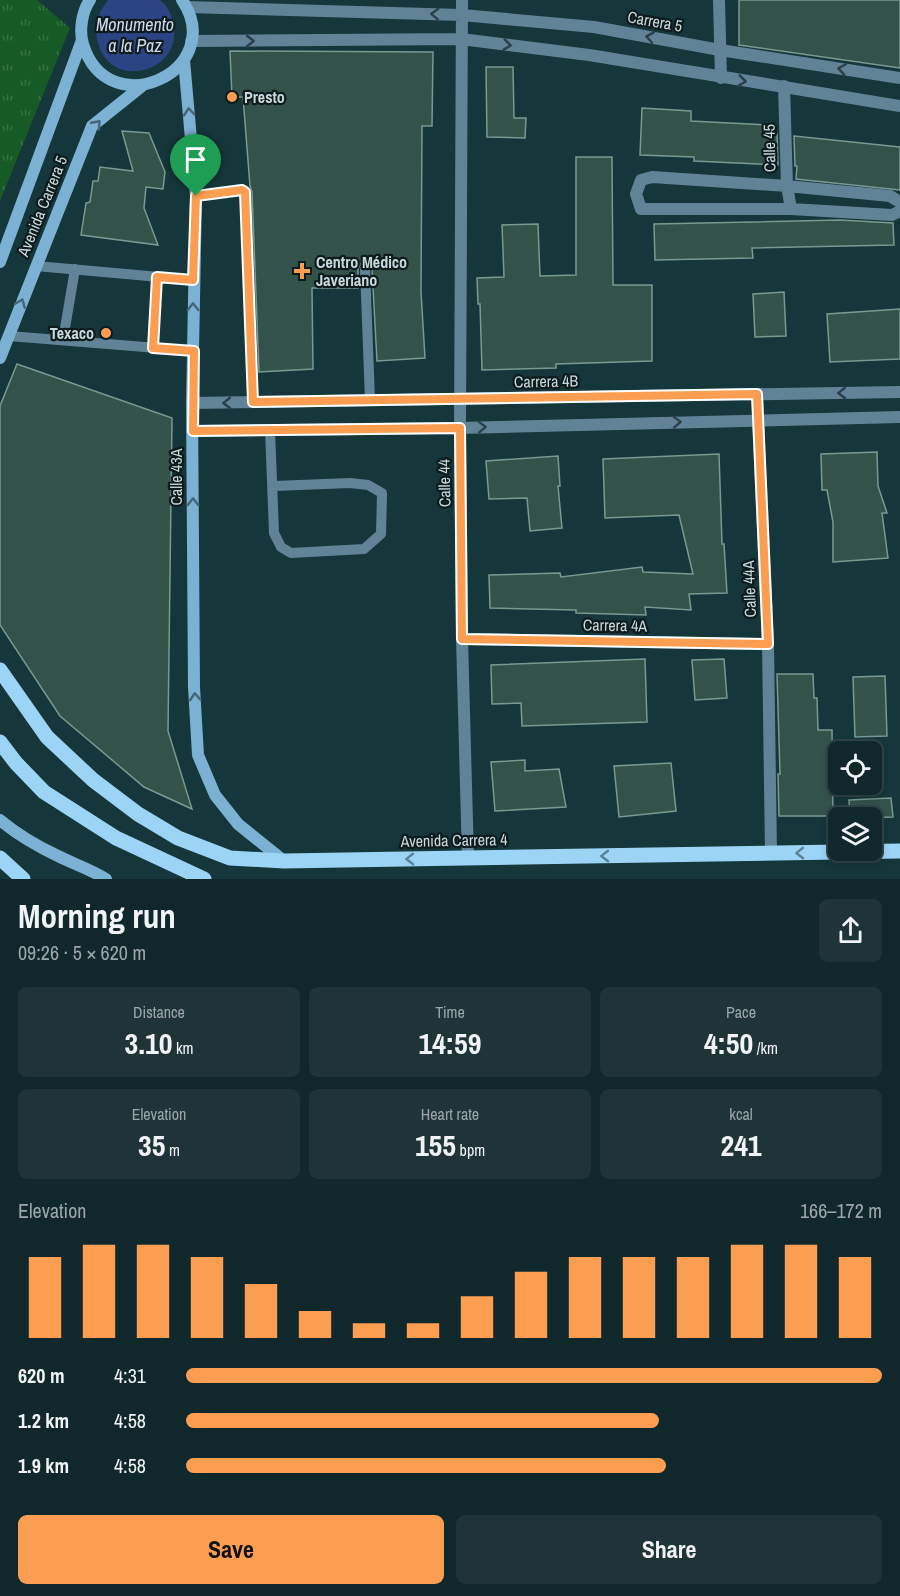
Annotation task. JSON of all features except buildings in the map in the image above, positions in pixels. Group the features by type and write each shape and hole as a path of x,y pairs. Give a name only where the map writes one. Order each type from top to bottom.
{"main road":[{"name":"Avenida Carrera 5","path":"0,262 82,40 82,21 90,0"},
{"path":"184,60 191,41 192,24 185,3"},
{"path":"82,40 86,54 105,76 118,83 142,86"},
{"name":"Avenida Carrera 5","path":"0,357 92,126 142,86 158,82 173,73 184,60"},
{"name":"Calle 43A","path":"184,60 196,196 192,403 194,687 198,755 215,795 238,824 284,861"},
{"name":"Avenida Carrera 4","path":"0,670 47,737 93,780 138,814 178,838 230,858 284,861 900,851"},
{"path":"0,742 16,763 44,792 116,838 204,879"},
{"path":"0,820 33,843 106,879"},
{"path":"0,858 23,879"}],"street":[{"name":"Calle 44","path":"462,0 460,428 462,639 468,858"},
{"path":"719,0 721,78"},
{"name":"Carrera 5","path":"185,3 462,15 594,27 720,50 900,78"},
{"path":"191,41 461,39 589,55 900,106"},
{"name":"Calle 45","path":"784,86 787,186 791,209"},
{"path":"900,202 890,196 652,177 641,180 636,194 641,209 791,209 892,215 900,211"},
{"name":"Carrera 4B","path":"192,403 900,392"},
{"name":"Calle 44A","path":"757,394 768,644 771,854"},
{"path":"193,431 460,428 900,417"},
{"name":"Carrera 4A","path":"462,639 768,644"}],"lane":[{"path":"196,196 242,190 245,192 253,402"},
{"path":"36,266 193,280"},
{"path":"63,340 75,269"},
{"path":"365,269 370,400"},
{"path":"153,348 157,277"},
{"path":"9,336 194,351"},
{"path":"270,430 274,486 274,533 281,547 291,553 364,549 381,534 382,493 368,485 350,483 274,486"}],"green space":[{"path":"0,0 37,0 70,28 0,201"}],"water":[{"name":"Monumento a la Paz","path":"108,0 160,0 165,4 172,19 174,37 170,51 160,62 147,69 132,71 118,68 106,59 98,43 96,25"}],"place":[{"name":"Presto","path":"232,97"},
{"name":"Centro Médico Javeriano","path":"302,271"},
{"name":"Texaco","path":"106,333"}],"route":[{"path":"242,190 245,192 253,402 757,394 768,644 462,639 460,428 193,431 194,351 153,348 157,277 193,280 196,196 242,190"}]}
